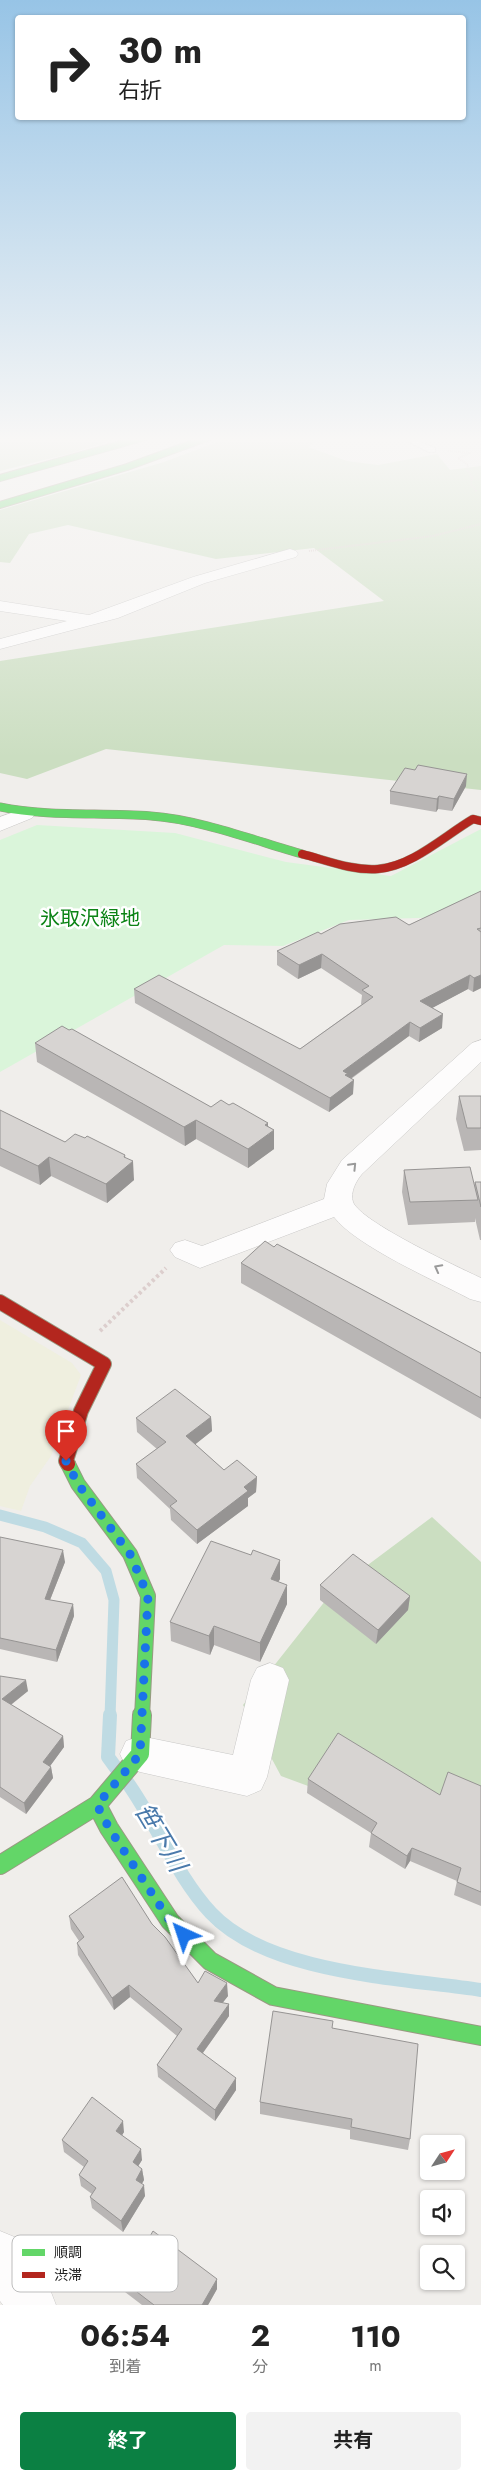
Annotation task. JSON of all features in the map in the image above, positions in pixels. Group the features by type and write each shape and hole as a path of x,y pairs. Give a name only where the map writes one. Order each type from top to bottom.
{"main road":[{"path":"0,807 25,814 139,812 172,818 315,858 356,867 382,868 420,853 473,819 481,821"},
{"path":"0,1302 81,1348 104,1364 96,1375 76,1424 66,1461 78,1484 130,1554 148,1596 140,1754 97,1805 0,1865"},
{"path":"97,1805 109,1828 170,1921 210,1961 273,1996 481,2036"}],"street":[{"path":"0,644 94,620 200,580 290,554"},
{"path":"0,606 94,620"},
{"path":"0,825 25,814"},
{"path":"481,1048 352,1167 340,1182 339,1204 345,1214 362,1228 481,1291"},
{"path":"185,1250 200,1258 339,1204"},
{"path":"140,1754 247,1778 270,1680"},
{"path":"0,2255 12,2275"},
{"path":"22,2292 30,2305"}],"path":[{"path":"290,554 373,544"},
{"path":"81,1348 185,1250"}],"green space":[{"path":"0,544 23,544 10,563 0,562"},
{"path":"149,544 481,544 481,790 106,749 27,779 0,773 0,661 384,601 314,548 216,559"},
{"name":"氷取沢緑地","path":"37,825 175,833 286,862 391,876 481,829 481,890 452,917 349,920 283,946 224,945 0,1072 0,840"},
{"path":"0,1320 72,1363 81,1375 51,1456 30,1486 21,1511 0,1506"},
{"path":"432,1517 481,1562 481,1826 384,1814 281,1776 243,1705 333,1591"}],"building":[{"path":"418,765 467,774 454,799 439,796 437,799 390,791 405,768 415,770"},
{"path":"481,891 481,928 477,929 481,932 481,975 474,978 470,975 420,1001 443,1014 420,1028 410,1022 343,1071 348,1074 345,1075 354,1080 330,1098 134,989 159,975 300,1049 373,997 362,990 369,986 322,954 299,965 277,951 318,932 321,934 340,924 396,917 409,925"},
{"path":"62,1026 69,1030 72,1029 211,1107 221,1100 229,1105 233,1103 268,1123 265,1125 274,1130 248,1149 196,1120 184,1127 35,1043"},
{"path":"459,1096 481,1096 481,1128 467,1128"},
{"path":"0,1110 65,1142 75,1134 85,1138 87,1136 133,1161 106,1184 49,1157 38,1166 0,1148"},
{"path":"470,1167 478,1200 410,1202 404,1170"},
{"path":"475,1182 481,1182 481,1207"},
{"path":"265,1241 274,1247 277,1244 481,1353 481,1398 241,1263"},
{"path":"175,1389 211,1417 186,1436 224,1470 237,1460 257,1477 244,1487 248,1491 197,1530 170,1506 177,1501 136,1464 166,1442 136,1418"},
{"path":"0,1537 63,1550 45,1599 73,1604 56,1650 0,1638"},
{"path":"211,1541 251,1555 253,1550 280,1560 271,1579 287,1585 260,1643 214,1626 209,1636 170,1622"},
{"path":"353,1554 410,1596 378,1630 320,1585"},
{"path":"0,1676 26,1680 2,1699 63,1736 43,1762 51,1767 24,1803 0,1787"},
{"path":"338,1733 440,1795 448,1772 481,1786 481,1892 457,1882 461,1868 412,1848 407,1856 371,1833 377,1823 308,1779"},
{"path":"122,1877 152,1924 165,1937 198,1983 205,1971 227,1983 214,2001 229,2004 197,2049 236,2078 215,2110 157,2065 182,2029 129,1985 112,1998 77,1943 84,1937 69,1916"},
{"path":"273,2011 333,2021 332,2028 418,2044 410,2139 351,2127 352,2119 260,2102"},
{"path":"92,2097 123,2121 116,2131 141,2149 133,2162 142,2169 136,2180 144,2185 121,2221 90,2197 96,2188 79,2175 88,2161 62,2140"},
{"path":"178,2250 217,2279 202,2305 154,2305 137,2292 178,2292"}],"waterway":[{"name":"笹下川","path":"0,1515 45,1527 82,1543 106,1571 114,1600 110,1717"},
{"name":"笹下川","path":"110,1715 108,1757 116,1768"},
{"name":"笹下川","path":"127,1782 187,1882 211,1913 236,1933 266,1949 301,1961 338,1970 481,1990"}],"traffic: fast":[{"path":"0,807 43,814 130,815 173,818 302,854"},
{"path":"0,1865 97,1805 140,1754 148,1596 130,1554 78,1484 68,1464"},
{"path":"97,1805 109,1828 170,1921 210,1961 273,1996 481,2036"}],"traffic: jam":[{"path":"302,854 359,868 378,869 390,867 415,856 473,819 481,821"},
{"path":"0,1302 104,1364 91,1387 81,1411 66,1461 68,1464"}],"route":[{"path":"66,1461 78,1484 130,1554 148,1596 140,1754 97,1805 109,1828 170,1921 184,1935"}]}
